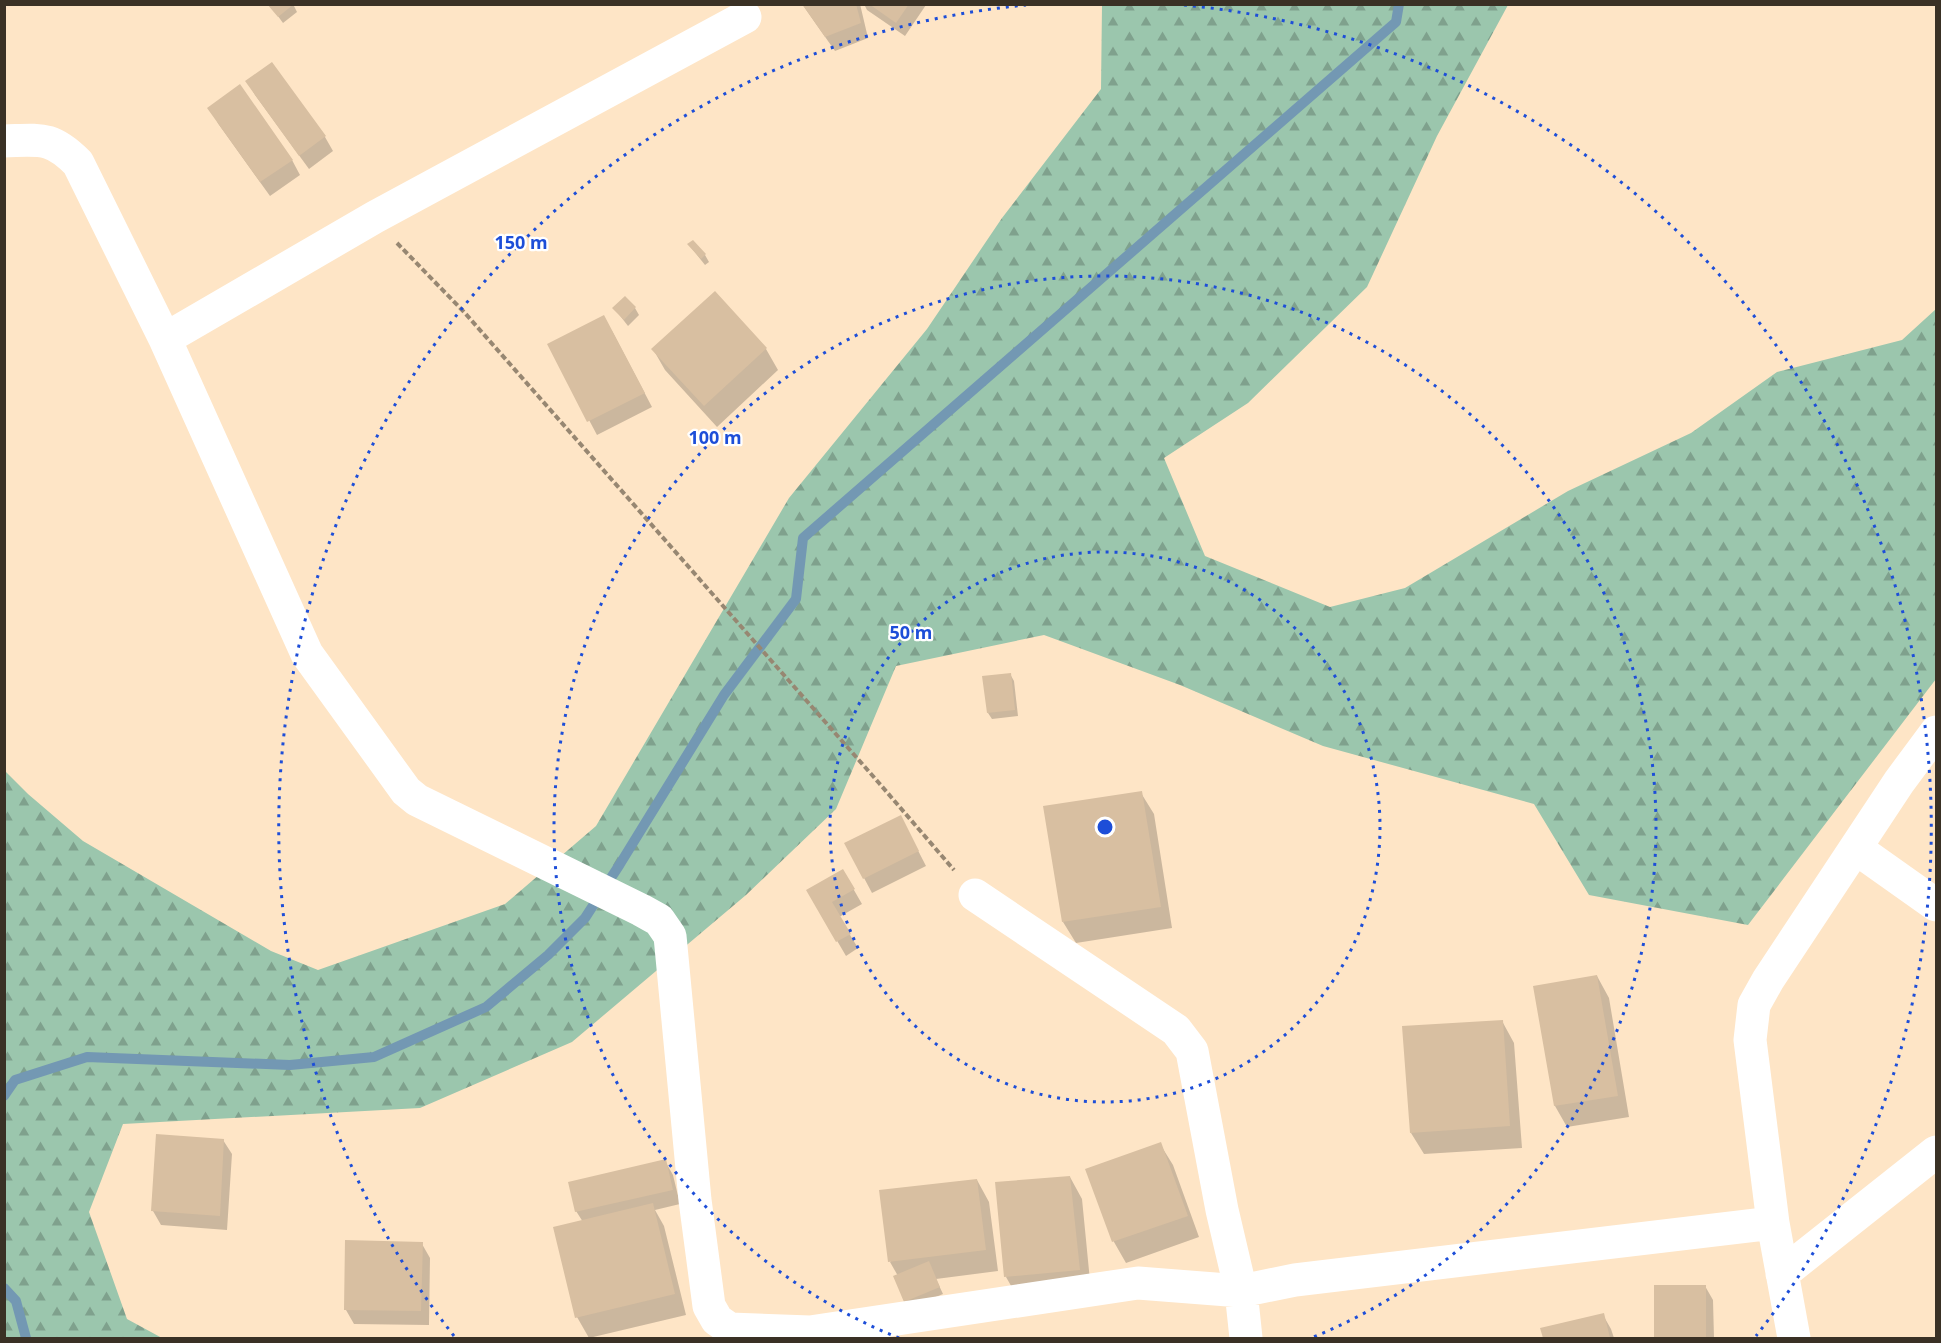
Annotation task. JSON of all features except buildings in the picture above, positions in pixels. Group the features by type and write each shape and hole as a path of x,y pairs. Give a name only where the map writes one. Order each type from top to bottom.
{"street":[{"path":"165,339 375,217 746,17"},
{"path":"4,141 42,140 63,147 78,163 165,339 307,654 406,791 417,800 641,910 659,920 669,936 695,1200 710,1306 717,1320 729,1329 810,1332 1138,1283 1241,1291 1306,1279 1773,1223"},
{"path":"1794,1338 1773,1223 1750,1040 1754,1005 1768,980 1857,849 1899,782 1936,732"},
{"path":"1857,849 1936,905"},
{"path":"975,895 1176,1030 1192,1051 1222,1210 1241,1291 1246,1338"},
{"path":"1782,1274 1936,1152"}],"path":[{"path":"375,217 407,255 465,313 975,895"}],"green space":[{"path":"1102,5 1508,5 1437,136 1367,287 1248,403 1164,458 1205,556 1330,607 1405,588 1568,491 1691,433 1777,372 1902,340 1936,309 1936,679 1748,925 1589,895 1534,804 1323,746 1180,685 1044,635 896,666 836,809 746,895 572,1042 420,1108 123,1124 89,1212 127,1319 162,1338 5,1338 4,770 28,794 83,841 271,951 318,970 505,904 596,826 789,498 927,329 1002,218 1101,89"}],"waterway":[{"path":"4,1096 15,1080 87,1057 290,1065 374,1057 486,1007 548,955 585,918 724,695 796,599 803,538 1396,22 1399,4"},
{"path":"4,1288 16,1301 26,1338"}]}
